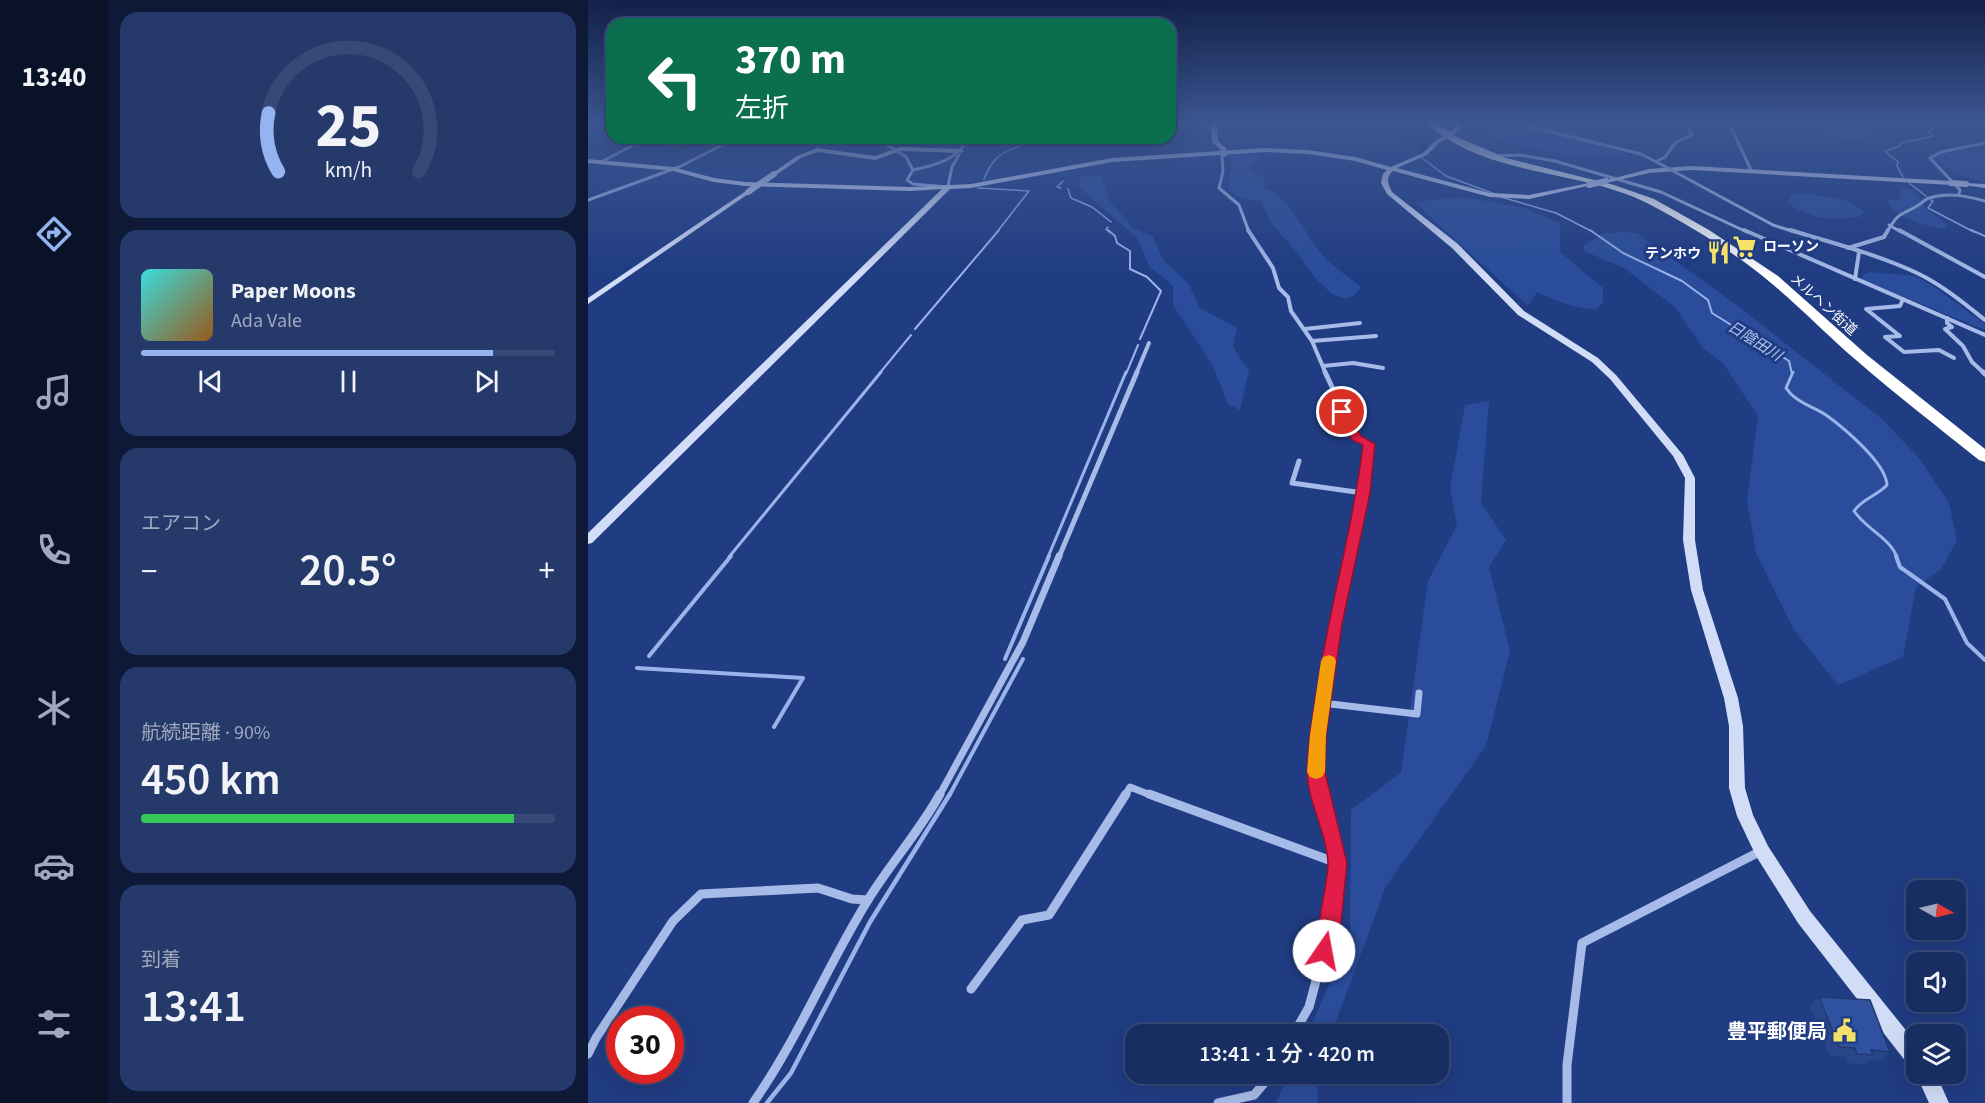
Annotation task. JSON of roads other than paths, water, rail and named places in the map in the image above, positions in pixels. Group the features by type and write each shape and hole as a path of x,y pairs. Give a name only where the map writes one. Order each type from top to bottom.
{"highway":[{"name":"メルヘン街道","path":"1553,172 1627,193 1673,213 1705,232 1774,279 1862,358 1985,457"}],"street":[{"path":"588,200 663,172"},
{"path":"686,172 714,180 745,184 911,189 993,182 1042,172"},
{"path":"588,302 776,172"},
{"path":"912,172 907,180 913,184 948,187"},
{"path":"588,540 948,187 951,172"},
{"path":"1223,172 1220,188 1239,205 1249,233 1273,268 1279,288 1288,297 1291,311 1312,341 1342,412 1356,438 1369,444 1363,493 1335,624 1322,703 1316,772 1337,863 1329,932 1309,1007 1299,1024"},
{"path":"1389,172 1384,178 1384,183 1389,193 1455,246 1521,313 1601,366 1620,385 1678,455 1690,478 1689,540 1697,590 1731,698 1736,726 1737,788 1745,816 1762,851 1804,917 1906,1046"},
{"path":"1408,172 1471,191 1508,197 1529,197 1648,172"},
{"path":"1591,172 1661,192 1810,261 1985,335"},
{"path":"1676,172 1773,225 1884,259 1919,274 1956,297 1985,320"},
{"path":"1788,172 1985,186"},
{"path":"1944,172 1960,190 1959,194"},
{"path":"1848,248 1884,237 1889,225 1903,211 1917,206 1928,198 1959,194 1985,201"},
{"path":"1889,225 1985,277"},
{"path":"1855,279 1859,252"},
{"path":"1903,299 1900,306 1866,309 1900,336 1885,337 1904,352 1939,350 1954,358"},
{"path":"1947,318 1947,323 1952,327 1945,329 1947,333 1963,346 1972,362 1985,374"},
{"path":"1305,329 1360,323"},
{"path":"1312,341 1376,336"},
{"path":"753,1103 778,1067 868,900 930,812 1023,642 1149,343"},
{"path":"1323,366 1353,363 1383,368"},
{"path":"1299,461 1292,483 1363,493"},
{"path":"1322,703 1417,714 1419,693"},
{"path":"971,989 1022,920 1049,915 1130,787 1337,863"},
{"path":"1567,1103 1567,1065 1582,943 1762,851"},
{"path":"588,1054 596,1038 673,921 701,894 818,888 852,899 868,900"},
{"path":"1218,1103 1254,1095 1263,1084"},
{"path":"1930,1084 1939,1103"}],"waterway":[{"path":"984,179 987,172"},
{"name":"日陰田川","path":"1441,172 1495,194"},
{"path":"1901,172 1903,177"},
{"path":"1061,188 1057,187 1063,181"},
{"path":"1909,183 1926,196"},
{"path":"978,188 1029,191 997,232"},
{"path":"1068,189 1071,198 1092,207 1111,222"},
{"name":"日陰田川","path":"1501,197 1556,213 1593,232"},
{"path":"1931,200 1933,201 1928,208 1974,232"},
{"path":"1108,227 1106,229 1109,232"},
{"path":"915,329 999,230"},
{"path":"1108,230 1115,236 1117,243 1130,251 1130,269 1147,277 1161,291 1140,339"},
{"path":"1971,230 1985,236"},
{"name":"日陰田川","path":"1593,232 1623,253 1682,281 1708,300 1712,313 1789,361 1792,374"},
{"path":"879,374 911,335"},
{"path":"1126,374 1138,345"},
{"path":"729,557 881,372"},
{"path":"1048,557 1126,372"},
{"name":"日陰田川","path":"1793,372 1786,388 1790,393 1843,428 1880,467 1887,485 1854,511 1889,544 1897,557"},
{"path":"649,656 731,556"},
{"path":"1005,659 1049,556"},
{"name":"日陰田川","path":"1896,556 1900,567 1945,599 1967,643 1985,660"},
{"path":"949,796 1023,659"},
{"path":"637,668 803,678 774,727"},
{"path":"767,1103 791,1073 870,922 950,794"}],"place":[{"name":"ローソン","path":"1745,246"},
{"name":"テンホウ","path":"1719,253"},
{"name":"豊平郵便局","path":"1845,1031"}]}
